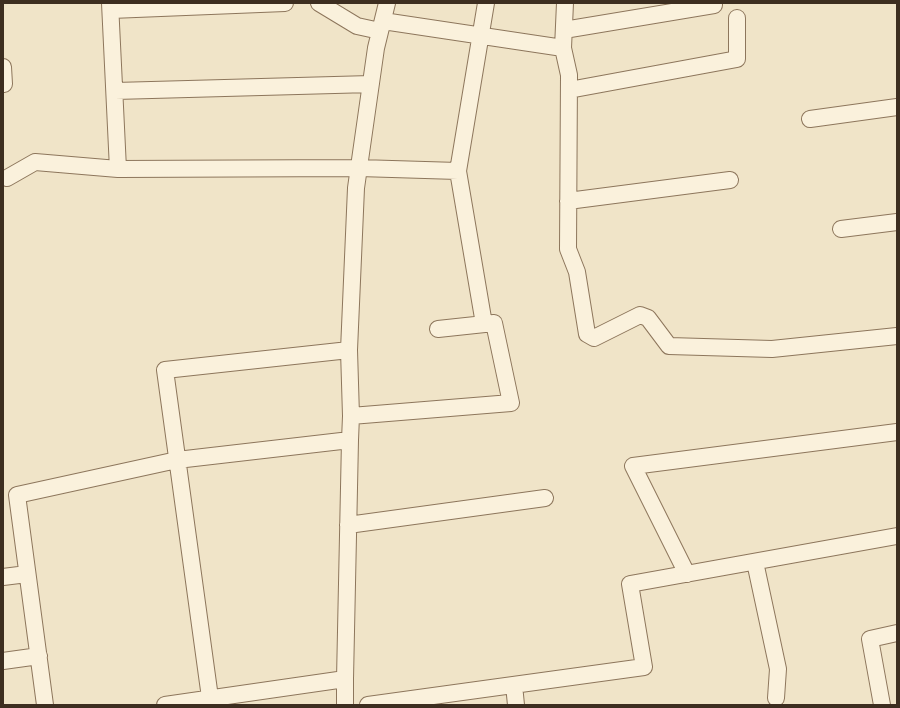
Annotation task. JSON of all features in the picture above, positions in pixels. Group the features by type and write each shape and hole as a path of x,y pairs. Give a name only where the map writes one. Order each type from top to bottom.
{"street":[{"path":"118,169 110,7 285,3"},
{"path":"319,3 357,26 382,26 480,36 563,48"},
{"path":"345,705 351,416 349,350 356,188 376,48 387,3"},
{"path":"484,324 458,171 486,3"},
{"path":"565,3 563,48 569,75 568,249 577,272 587,334 594,338 640,315 648,318 669,346 772,349 897,336"},
{"path":"564,30 714,5 714,3"},
{"path":"569,90 737,59 737,18"},
{"path":"3,67 4,84"},
{"path":"115,91 371,84"},
{"path":"810,119 897,107"},
{"path":"7,178 35,162 118,169 359,168 458,171"},
{"path":"568,201 730,180"},
{"path":"841,229 897,222"},
{"path":"351,416 511,404 494,323 438,329"},
{"path":"210,702 164,370 349,350"},
{"path":"687,574 633,466 897,432"},
{"path":"45,705 27,574 10,497 177,460 350,440"},
{"path":"348,525 545,498"},
{"path":"368,705 434,701 514,685 644,667 630,584 897,536"},
{"path":"755,562 778,669 776,698"},
{"path":"3,578 27,574"},
{"path":"882,705 870,639 897,633"},
{"path":"3,661 39,656"},
{"path":"165,705 210,702 345,679"},
{"path":"514,685 516,705"}]}
